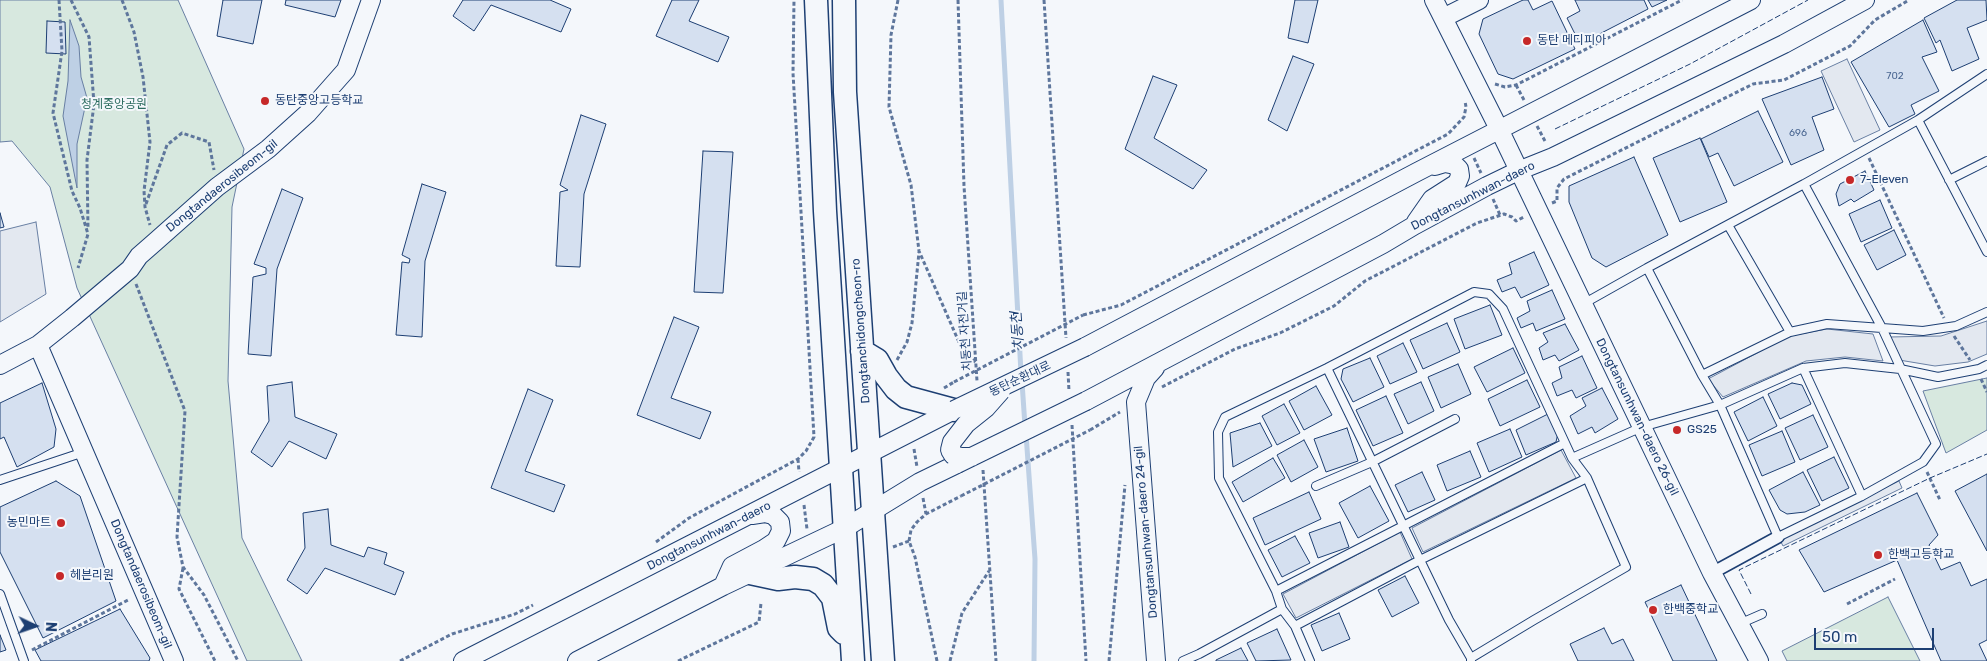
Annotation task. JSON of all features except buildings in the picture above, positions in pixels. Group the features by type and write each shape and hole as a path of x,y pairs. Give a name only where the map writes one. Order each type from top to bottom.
{"main road":[{"path":"816,0 825,211 853,650"},
{"name":"Dongtanchidongcheon-ro","path":"844,0 845,92 883,661"},
{"path":"862,351 877,360 886,376 906,398 954,410"},
{"path":"750,573 778,579 813,579 822,585 833,598 839,628 853,650"}],"street":[{"name":"Dongtandaerosibeom-gil","path":"0,365 38,345 130,269 139,256 217,187 268,150 308,113 346,70 371,0"},
{"name":"Dongtansunhwan-daero 26-gil","path":"1434,0 1500,131 1712,573 1759,661"},
{"path":"1443,18 1479,0"},
{"path":"1417,172 1500,131 1751,0"},
{"name":"Dongtansunhwan-daero","path":"1086,398 1157,365 1518,171 1553,157 1784,44 1865,0"},
{"path":"1415,225 1432,198 1457,183 1460,176 1459,169 1455,165 1445,163 1417,172"},
{"name":"동탄순환대로","path":"954,410 1085,348 1417,172"},
{"name":"Dongtandaerosibeom-gil","path":"38,345 174,661"},
{"path":"577,661 723,586 845,528 920,482 971,461 1086,398 1136,402 1146,378 1157,365"},
{"path":"971,461 953,455 950,450 952,442 966,424 986,408 1006,385"},
{"name":"Dongtansunhwan-daero 24-gil","path":"1136,402 1156,661"},
{"name":"Dongtansunhwan-daero","path":"463,661 954,410"},
{"path":"723,586 732,566 776,541 781,531 780,522 773,515 765,513 748,516"},
{"path":"1712,573 1778,537"}],"lane":[{"path":"1582,304 1918,120 1987,74"},
{"path":"1918,120 1987,252"},
{"path":"1949,180 1987,162"},
{"path":"1647,268 1702,376 1720,405 1778,537 1862,496 1923,462 1936,444 1882,328 1804,184"},
{"path":"1728,225 1790,332"},
{"path":"1310,661 1294,626 1282,609 1276,591 1219,478 1218,432 1225,417 1327,368 1474,292 1489,294 1503,309 1572,458 1587,478 1626,567 1471,660 1449,620 1327,368"},
{"path":"1702,376 1790,332 1828,324 1923,331 1956,326 1987,312"},
{"path":"1572,458 1642,427 1720,405 1803,368 1845,363 1900,369 1938,377 1976,370 1987,365"},
{"path":"1803,368 1862,496"},
{"path":"1316,486 1372,462 1455,419"},
{"path":"1276,591 1565,443"},
{"path":"0,480 84,452"},
{"path":"1294,626 1420,560 1587,478"},
{"path":"0,594 23,658"},
{"path":"1183,661 1282,609"},
{"path":"1739,624 1762,614"}],"path":[{"path":"59,0 62,51 53,113 72,191 80,208 88,234"},
{"path":"71,0 89,37 94,104 87,160 88,234 78,268"},
{"path":"122,0 134,32 143,77 150,142 144,191 145,207 155,242"},
{"path":"651,546 689,518 798,459 814,437 793,73 794,0"},
{"path":"893,366 907,342 912,323 920,251 911,185 889,107 891,35 898,0"},
{"name":"치동천 자전거길","path":"958,0 964,186 977,383"},
{"path":"1044,0 1066,338"},
{"path":"1495,84 1505,87 1516,85 1682,0"},
{"path":"1557,201 1557,188 1564,179 1753,84 1784,80 1850,46 1875,20 1909,0"},
{"path":"1516,85 1564,179"},
{"path":"954,382 1083,315 1121,304 1448,134 1464,117 1465,101"},
{"path":"145,207 167,145 182,133 209,142 217,187"},
{"path":"1865,149 1948,327 1976,370"},
{"path":"1161,387 1235,349 1280,333 1334,306 1365,281 1477,223 1504,214 1516,221"},
{"path":"920,251 962,349 976,363"},
{"path":"130,269 185,411 178,537 183,567 179,589 215,661"},
{"path":"1068,368 1086,398"},
{"path":"937,661 915,556 908,541 911,530 917,522 926,514 1090,430 1136,402"},
{"path":"1071,418 1086,661"},
{"path":"910,432 926,514"},
{"path":"971,461 990,571 996,661"},
{"path":"1923,462 1940,500"},
{"path":"1109,661 1125,478"},
{"path":"183,567 204,595 238,661"},
{"path":"950,661 962,613 990,571"},
{"path":"1847,604 1895,579"},
{"path":"23,658 144,592"},
{"path":"400,661 452,634 515,614 540,601"},
{"path":"678,661 759,622 761,603"}],"green space":[{"name":"청계중앙공원","path":"0,0 178,0 244,149 232,207 228,381 242,538 302,661 247,661 77,288 50,187 12,141 0,142"},
{"path":"1987,378 1987,430 1946,453 1923,391"},
{"path":"1888,597 1920,661 1787,661 1782,651"}],"shaded area":[{"path":"1847,59 1880,130 1854,142 1821,71"},
{"path":"36,222 46,294 0,322 0,231"},
{"path":"1987,321 1987,354 1968,362 1935,366 1899,360 1889,337 1941,336"},
{"path":"1827,329 1873,334 1883,361 1845,357 1806,361 1723,397 1708,379 1789,336"},
{"path":"1561,450 1576,478 1423,552 1412,528"},
{"path":"1899,481 1902,488 1783,546 1780,540"},
{"path":"1400,532 1412,559 1296,618 1283,594"}],"water":[{"path":"70,20 79,46 81,77 87,98 77,144 77,188 63,116 68,81"}],"waterway":[{"name":"치동천","path":"1001,0 1021,373"},
{"name":"치동천","path":"1022,382 1025,426"},
{"name":"치동천","path":"1026,434 1035,559 1034,661"}],"fence":[{"path":"1555,129 1690,64 1808,0"},
{"path":"1751,594 1739,570 1930,478 1987,454"}],"place":[{"name":"동탄 메디피아","path":"1527,41"},
{"name":"동탄중앙고등학교","path":"265,101"},
{"name":"7-Eleven","path":"1850,180"},
{"name":"GS25","path":"1677,430"},
{"name":"농민마트","path":"61,523"},
{"name":"한백고등학교","path":"1878,555"},
{"name":"헤븐리원","path":"60,576"},
{"name":"한백중학교","path":"1653,610"}]}
